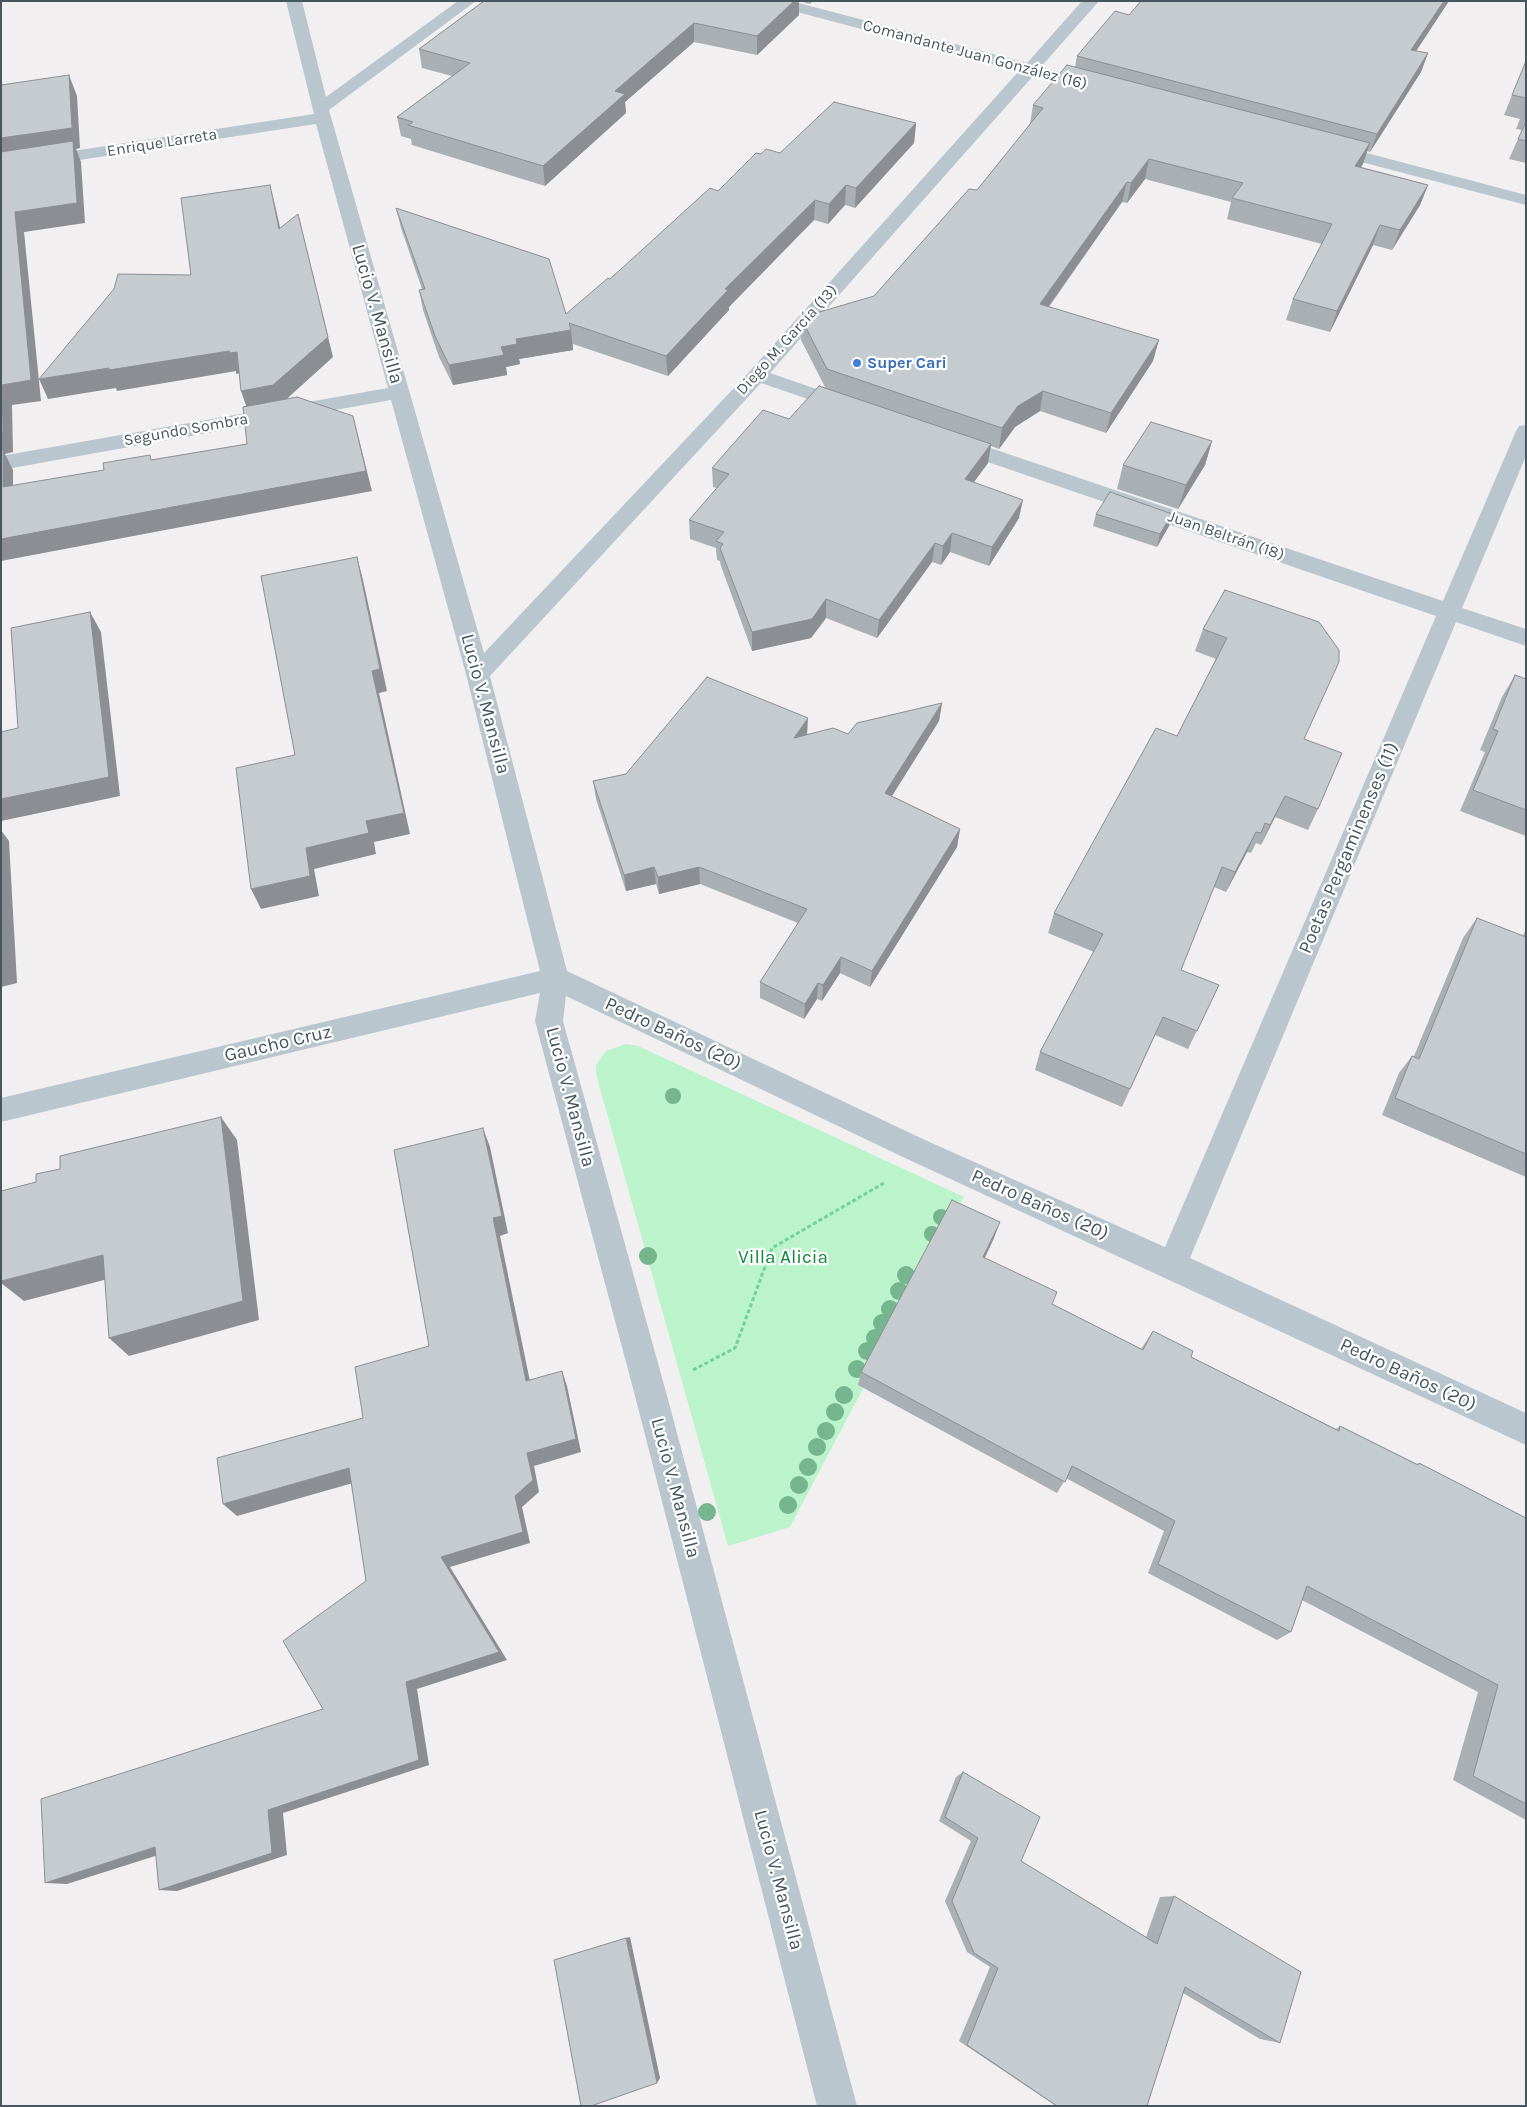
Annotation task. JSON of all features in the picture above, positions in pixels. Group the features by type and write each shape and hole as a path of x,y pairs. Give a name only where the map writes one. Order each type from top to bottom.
{"street":[{"name":"Lucio V. Mansilla","path":"294,1 322,113 478,674 555,978 549,1021 653,1402 837,2106"},
{"path":"322,113 468,1"},
{"name":"Comandante Juan González (16)","path":"772,1 1106,89"},
{"name":"Diego M. García (13)","path":"478,674 756,375 1091,1"},
{"name":"Enrique Larreta","path":"1,167 322,113"},
{"path":"1316,145 1526,200"},
{"path":"756,375 869,413"},
{"name":"Segundo Sombra","path":"1,463 399,392"},
{"name":"Poetas Pergaminenses (11)","path":"1172,1265 1526,431"},
{"name":"Juan Beltrán (18)","path":"934,436 1526,638"},
{"name":"Pedro Baños (20)","path":"555,978 915,1150 1172,1265 1526,1429"},
{"name":"Gaucho Cruz","path":"1,1110 555,978"}],"path":[{"path":"735,1348 772,1248 880,1187"}],"green space":[{"name":"Villa Alicia","path":"626,1044 638,1046 964,1197 790,1527 728,1546 596,1074 596,1065 606,1051"}],"building":[{"path":"484,1 794,1 757,36 694,23 615,91 625,94 543,166 408,125 413,122 397,117 470,63 419,49"},
{"path":"1141,1 1444,1 1411,50 1428,53 1377,134 1077,56 1115,11 1129,15"},
{"path":"1526,61 1526,98 1512,95"},
{"path":"1067,65 1370,143 1355,166 1428,185 1400,230 1380,225 1337,311 1293,299 1332,224 1232,198 1243,183 1149,159 1131,183 1127,182 1040,304 1159,340 1111,413 1043,391 1018,406 1002,428 827,369 802,320 806,316 874,296 969,189 977,190 1043,108 1033,105"},
{"path":"69,75 72,128 1,138 1,85"},
{"path":"834,102 916,123 856,188 846,185 829,204 815,200 725,289 728,290 666,356 569,323 571,330 516,339 517,344 501,347 504,355 449,365 435,336 419,290 425,289 396,208 549,259 566,314 608,278 610,279 710,188 718,191 756,153 761,154 766,149 780,153"},
{"path":"1526,122 1526,141 1518,139"},
{"path":"73,141 77,203 15,212 31,380 2,385 3,432 1,432 1,152"},
{"path":"270,185 279,229 298,214 328,337 273,385 241,391 237,352 230,353 229,351 39,379 114,289 118,274 191,275 181,198"},
{"path":"819,386 991,444 965,479 1023,500 992,547 952,533 943,546 935,543 879,620 826,599 812,619 752,632 720,548 723,544 716,541 724,532 689,520 729,474 712,468 763,410 789,419"},
{"path":"297,397 353,416 366,471 1,539 1,450 3,450 3,487 104,470 103,463 150,455 151,460 247,444 243,407"},
{"path":"1151,422 1212,441 1186,485 1123,465"},
{"path":"1110,492 1172,514 1160,534 1096,514"},
{"path":"357,557 380,669 372,671 404,813 366,821 369,833 306,848 310,876 251,889 236,768 295,755 261,576"},
{"path":"1225,590 1319,622 1339,650 1339,662 1304,739 1342,753 1318,809 1285,796 1270,825 1265,823 1261,833 1256,832 1235,872 1222,867 1181,970 1219,985 1197,1031 1163,1017 1130,1089 1040,1052 1103,934 1054,913 1156,728 1177,736 1227,638 1203,629"},
{"path":"90,612 109,777 1,799 1,732 18,728 11,628"},
{"path":"1515,675 1526,679 1526,810 1473,790 1498,731 1493,729"},
{"path":"707,677 808,718 794,738 833,728 848,734 857,723 942,703 885,793 960,829 872,971 841,957 823,985 818,983 805,1004 760,982 807,909 699,867 658,877 654,867 624,875 593,781 626,774"},
{"path":"1477,918 1526,937 1526,1154 1395,1098 1412,1056 1419,1059"},
{"path":"221,1117 243,1301 109,1338 103,1255 1,1281 1,1191 36,1182 36,1174 60,1169 60,1156"},
{"path":"483,1128 502,1216 493,1218 526,1381 562,1371 576,1439 527,1453 533,1480 515,1496 523,1532 441,1557 499,1652 406,1682 419,1760 268,1810 272,1853 159,1890 155,1847 45,1883 41,1799 323,1709 283,1641 366,1581 349,1468 223,1504 217,1458 363,1418 355,1367 429,1346 394,1150"},
{"path":"952,1200 1000,1222 983,1257 1057,1292 1052,1304 1143,1350 1153,1331 1193,1351 1191,1357 1339,1431 1340,1426 1418,1465 1419,1463 1526,1518 1526,1804 1473,1776 1498,1685 1307,1586 1291,1632 1158,1564 1175,1521 1072,1466 1065,1482 861,1372"},
{"path":"963,1772 1040,1817 1021,1861 1157,1944 1174,1896 1301,1972 1280,2043 1185,1987 1147,2106 1057,2106 967,2045 998,1968 974,1953 952,1901 978,1838 945,1817"},
{"path":"626,1938 657,2083 591,2106 581,2106 554,1960"}],"place":[{"name":"Super Cari","path":"857,363"}]}
